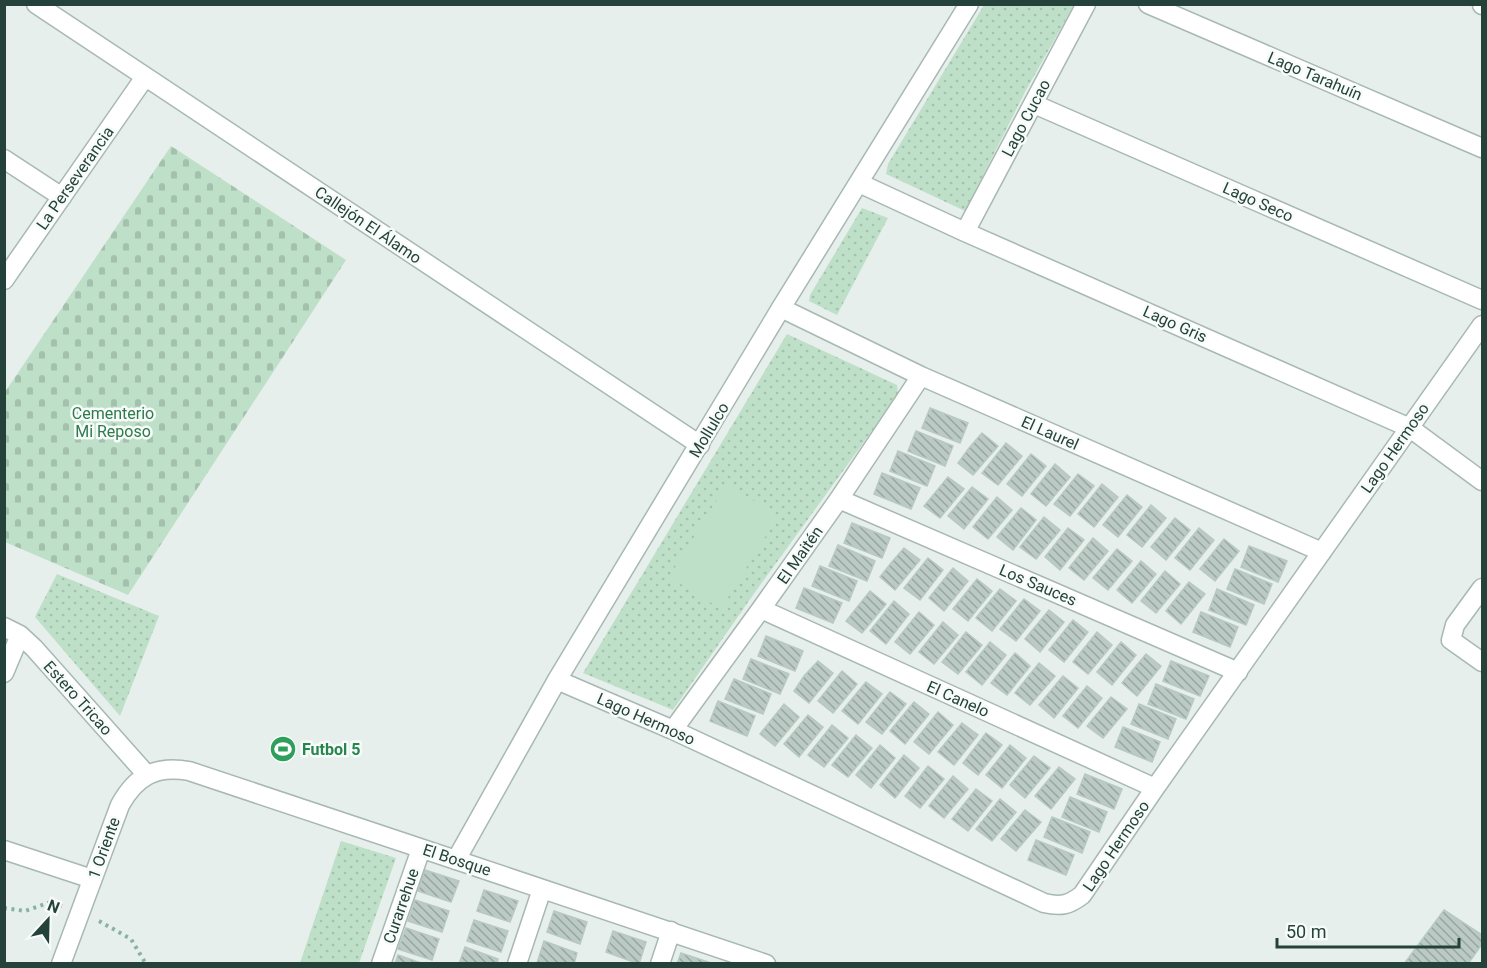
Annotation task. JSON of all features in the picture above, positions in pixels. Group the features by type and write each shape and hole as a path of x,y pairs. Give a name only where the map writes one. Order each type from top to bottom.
{"street":[{"name":"Callejón El Álamo","path":"36,4 700,445"},
{"name":"Mollulco","path":"456,860 557,680 781,309 969,4"},
{"name":"Lago Cucao","path":"965,232 1086,4"},
{"name":"Lago Tarahuín","path":"1148,4 1482,148"},
{"name":"La Perseverancia","path":"4,280 145,77"},
{"name":"Lago Seco","path":"1034,104 1482,300"},
{"path":"4,159 62,198"},
{"name":"Lago Gris","path":"860,183 965,232 1410,428 1482,481"},
{"name":"El Laurel","path":"781,309 921,376 1322,552"},
{"name":"Lago Hermoso","path":"557,680 673,730 1044,903 1054,906 1065,905 1082,895 1482,325"},
{"name":"El Maitén","path":"673,730 839,499 921,376"},
{"name":"Los Sauces","path":"839,499 1238,672"},
{"path":"1482,588 1455,625 1451,640 1482,662"},
{"name":"El Canelo","path":"761,609 1155,789"},
{"path":"4,673 12,631"},
{"name":"Estero Tricao","path":"12,631 34,648 147,775"},
{"name":"El Bosque","path":"147,775 175,768 189,771 766,963"},
{"name":"1 Oriente","path":"61,963 120,805 131,788 147,775"},
{"name":"Curarrehue","path":"381,963 421,849"},
{"path":"4,850 92,879"},
{"path":"517,963 542,889"},
{"path":"660,963 671,931"}],"green space":[{"path":"984,5 1074,5 1025,92 965,211 886,174 888,164"},
{"name":"Cementerio Mi Reposo","path":"171,146 346,260 128,595 5,542 5,392"},
{"path":"862,208 888,218 837,315 809,301 810,295"},
{"path":"787,334 897,385 898,395 673,710 583,673"},
{"path":"727,484 778,516 721,609 669,577"},
{"path":"57,574 159,616 120,716 35,617"},
{"path":"341,841 396,858 359,963 300,963"}],"building":[{"path":"930,408 968,423 960,443 922,428"},
{"path":"916,431 953,446 945,466 908,451"},
{"path":"982,433 998,446 973,475 958,463"},
{"path":"1006,443 1022,456 998,485 982,473"},
{"path":"898,451 935,466 927,486 890,471"},
{"path":"1031,454 1046,466 1022,496 1007,484"},
{"path":"1055,464 1070,477 1046,506 1031,494"},
{"path":"882,473 920,488 911,509 874,494"},
{"path":"1078,474 1094,486 1070,516 1054,504"},
{"path":"948,477 964,489 940,518 924,506"},
{"path":"1102,484 1118,497 1094,527 1078,514"},
{"path":"972,487 988,499 964,529 948,516"},
{"path":"1127,495 1142,507 1118,537 1103,525"},
{"path":"997,497 1012,510 988,539 973,527"},
{"path":"1151,505 1166,518 1142,547 1127,535"},
{"path":"1021,508 1036,520 1013,550 997,537"},
{"path":"1044,517 1060,530 1036,559 1020,547"},
{"path":"1175,518 1190,530 1166,560 1151,547"},
{"path":"852,523 890,538 882,558 844,543"},
{"path":"1068,528 1084,540 1060,570 1045,557"},
{"path":"1199,528 1214,540 1190,570 1175,558"},
{"path":"1093,538 1108,551 1084,580 1069,568"},
{"path":"1224,539 1239,551 1215,581 1200,569"},
{"path":"838,545 875,561 867,581 829,566"},
{"path":"1249,546 1287,561 1278,582 1241,567"},
{"path":"904,548 920,560 895,590 880,577"},
{"path":"1117,549 1132,561 1108,590 1093,578"},
{"path":"928,558 943,570 920,600 904,588"},
{"path":"1141,561 1156,574 1132,603 1117,590"},
{"path":"820,566 857,581 849,601 812,586"},
{"path":"953,568 968,581 944,611 929,598"},
{"path":"1235,569 1272,584 1264,604 1227,589"},
{"path":"1165,571 1180,584 1156,613 1141,601"},
{"path":"977,579 992,591 968,621 953,609"},
{"path":"1189,582 1205,594 1181,624 1166,611"},
{"path":"804,588 842,603 833,623 796,608"},
{"path":"1000,589 1016,601 992,631 976,618"},
{"path":"1217,589 1254,605 1246,625 1209,610"},
{"path":"870,591 886,604 862,633 846,621"},
{"path":"1024,599 1040,611 1016,641 1000,629"},
{"path":"894,601 909,614 886,644 870,631"},
{"path":"1049,610 1064,622 1040,652 1025,639"},
{"path":"919,612 934,625 910,654 895,642"},
{"path":"1201,612 1238,627 1230,647 1193,632"},
{"path":"1073,620 1088,632 1064,662 1049,650"},
{"path":"943,622 958,635 934,664 919,652"},
{"path":"966,632 982,645 958,674 942,662"},
{"path":"1097,632 1112,645 1088,674 1073,662"},
{"path":"766,636 803,651 795,671 758,656"},
{"path":"990,642 1006,655 982,685 966,672"},
{"path":"1121,642 1136,655 1112,685 1097,672"},
{"path":"1015,653 1030,666 1007,695 991,683"},
{"path":"1146,654 1161,666 1137,696 1122,683"},
{"path":"751,659 789,674 780,694 743,679"},
{"path":"818,661 833,673 809,703 794,691"},
{"path":"1171,661 1209,676 1200,696 1163,681"},
{"path":"1039,663 1055,676 1030,705 1015,693"},
{"path":"842,671 857,684 833,713 818,701"},
{"path":"1063,676 1078,688 1054,718 1039,705"},
{"path":"734,679 771,694 763,714 725,699"},
{"path":"866,682 882,694 858,724 842,711"},
{"path":"1156,684 1194,699 1186,719 1148,704"},
{"path":"1087,686 1102,698 1078,728 1063,716"},
{"path":"890,692 906,704 882,734 866,722"},
{"path":"1111,697 1127,709 1103,738 1087,726"},
{"path":"718,701 755,716 747,736 710,721"},
{"path":"914,702 929,714 905,744 890,731"},
{"path":"784,704 799,717 775,746 760,734"},
{"path":"1139,704 1176,719 1168,739 1131,724"},
{"path":"938,712 953,725 929,754 914,742"},
{"path":"808,715 823,727 799,757 784,744"},
{"path":"962,723 978,735 954,765 938,752"},
{"path":"832,725 848,738 824,767 808,755"},
{"path":"1123,727 1160,742 1152,762 1115,747"},
{"path":"986,733 1002,745 978,775 963,763"},
{"path":"856,735 872,748 848,777 832,765"},
{"path":"880,745 895,758 871,788 856,775"},
{"path":"1010,745 1026,758 1002,788 986,775"},
{"path":"904,755 919,768 895,798 880,785"},
{"path":"1034,756 1050,768 1025,798 1010,785"},
{"path":"928,766 944,779 920,808 905,796"},
{"path":"1059,767 1075,779 1051,809 1035,796"},
{"path":"1085,774 1122,789 1114,809 1077,794"},
{"path":"953,776 968,789 944,818 929,806"},
{"path":"976,789 992,801 968,831 952,819"},
{"path":"1070,797 1107,812 1099,832 1062,817"},
{"path":"1000,799 1016,812 992,841 976,829"},
{"path":"1025,810 1041,822 1016,851 1001,839"},
{"path":"1052,817 1090,832 1082,853 1044,837"},
{"path":"1036,840 1074,855 1066,875 1028,860"},
{"path":"425,870 459,881 451,902 418,891"},
{"path":"484,890 518,901 510,922 477,911"},
{"path":"415,900 449,911 442,932 408,921"},
{"path":"1444,910 1482,935 1482,944 1468,964 1404,964"},
{"path":"554,911 587,922 580,944 547,932"},
{"path":"474,920 508,931 501,952 467,941"},
{"path":"406,928 439,939 432,960 398,949"},
{"path":"613,931 646,942 639,964 606,952"},
{"path":"544,941 577,953 574,964 537,963"},
{"path":"465,947 498,959 497,964 459,964"},
{"path":"681,953 714,964 677,964"},
{"path":"398,955 424,964 395,964"}],"place":[{"name":"Futbol 5","path":"283,749"}]}
